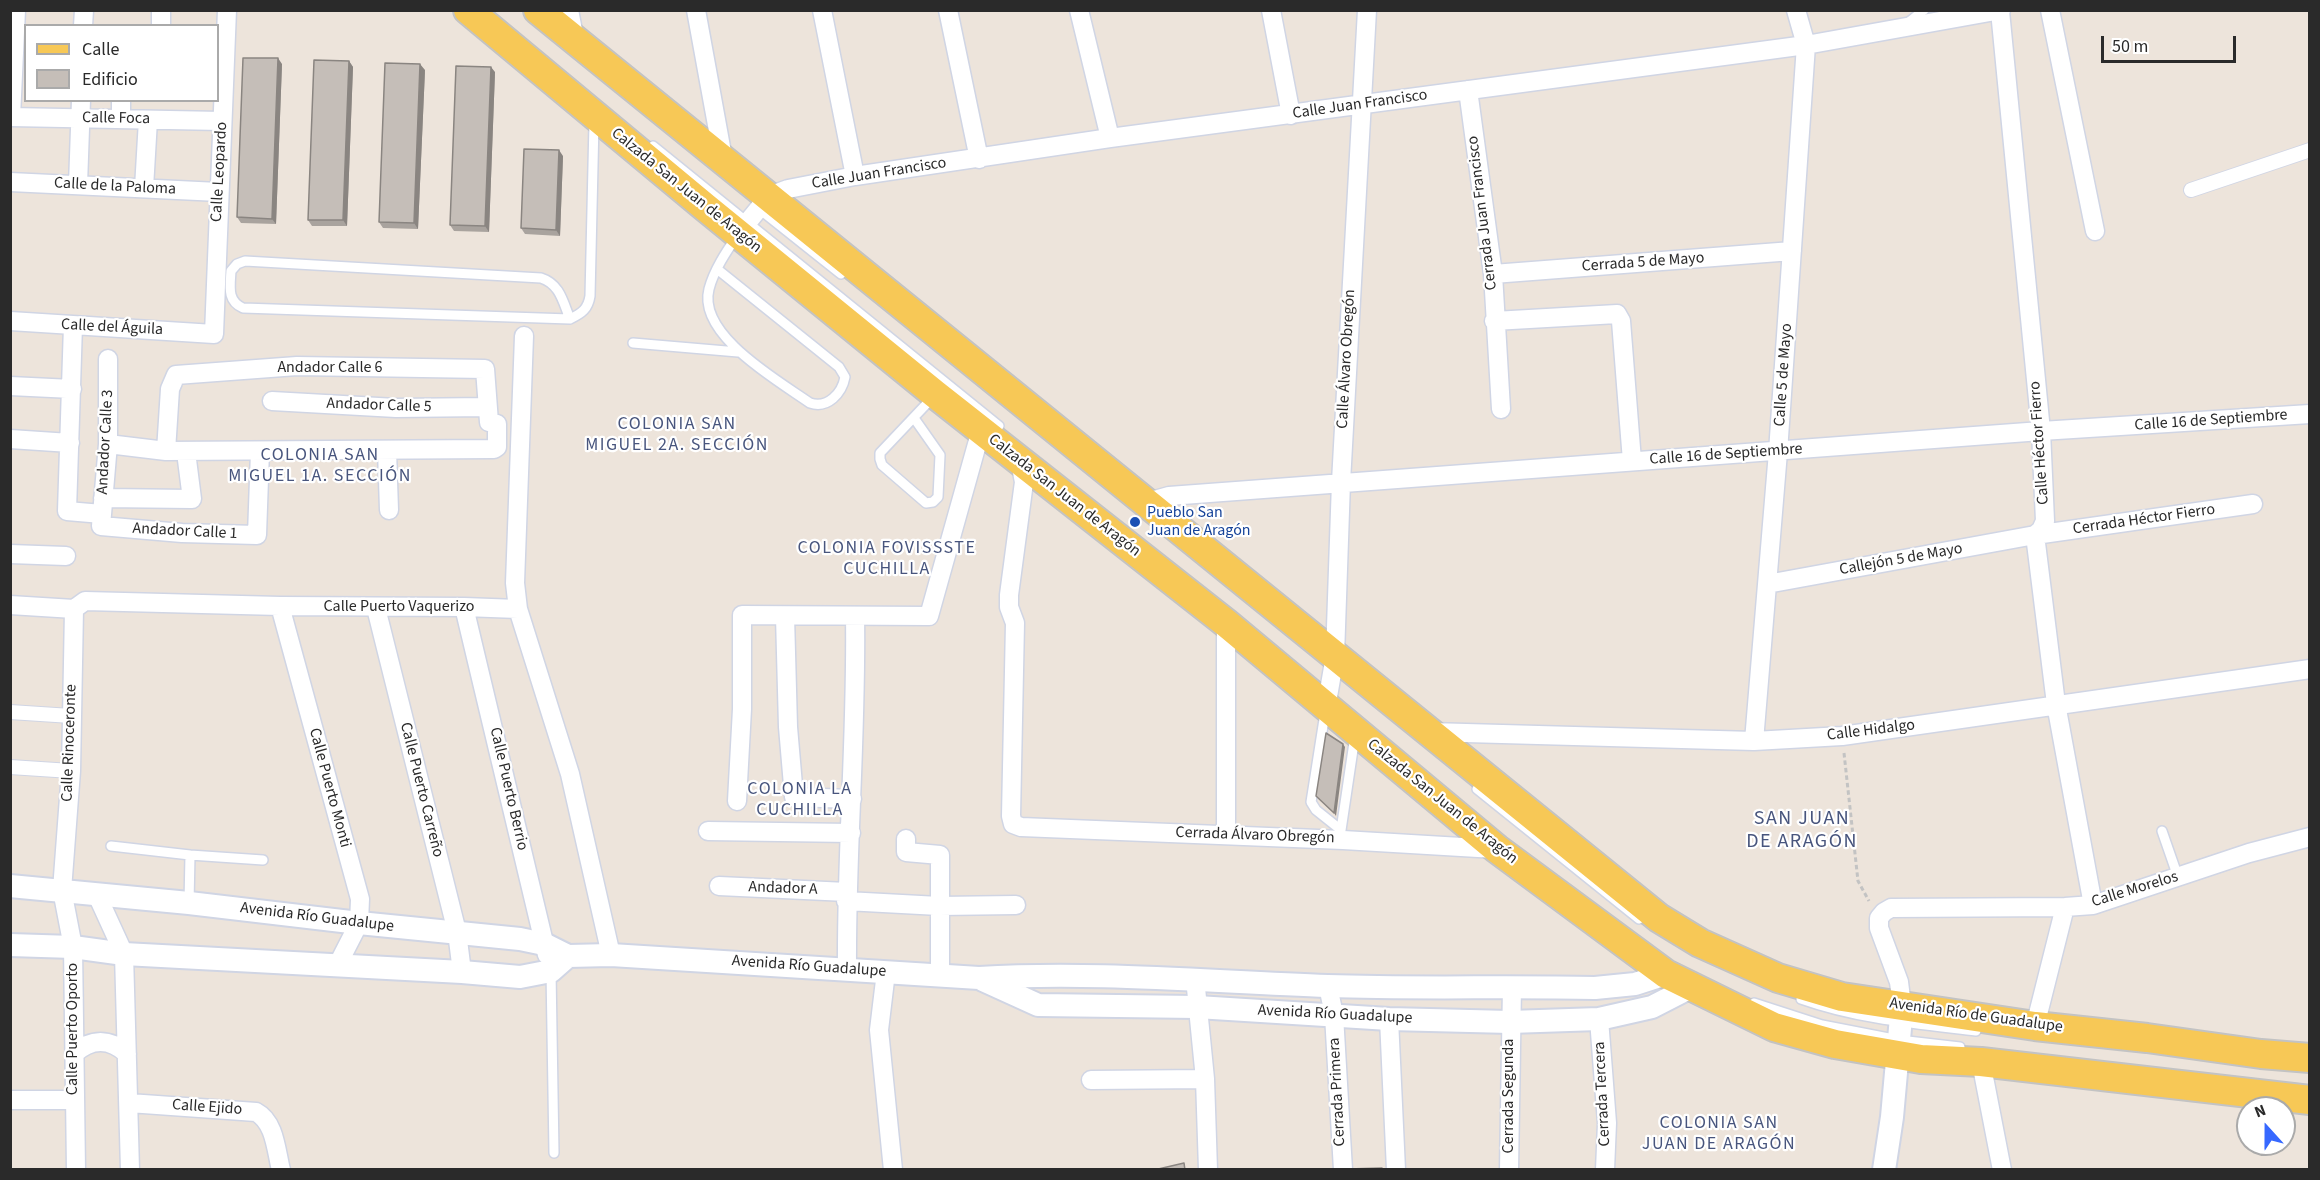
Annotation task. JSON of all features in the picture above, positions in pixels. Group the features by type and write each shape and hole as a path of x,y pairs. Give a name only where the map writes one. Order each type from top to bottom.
{"main road":[{"name":"Calzada San Juan de Aragón","path":"468,10 594,116 753,212 1140,509 1334,668 1428,732 1651,920"},
{"name":"Calzada San Juan de Aragón","path":"538,10 722,165 753,212 935,394 992,430 1020,462 1226,622 1329,697 1356,731 1497,849 1666,974"},
{"name":"Avenida Río de Guadalupe","path":"1651,920 1778,978 1842,997 1900,1031 1921,1059 1976,1055 2310,1100"},
{"name":"Avenida Río de Guadalupe","path":"1666,974 1774,1027 1835,1044 1900,1031 2035,1026 2310,1058"}],"street":[{"path":"11,117 16,10"},
{"name":"Calle Leopardo","path":"214,333 222,121 221,67 227,10"},
{"path":"569,10 575,41"},
{"path":"696,10 722,165"},
{"path":"822,10 855,176"},
{"path":"948,10 979,159"},
{"path":"1079,10 1110,138"},
{"path":"1271,10 1291,115"},
{"name":"Calle Álvaro Obregón","path":"1329,697 1334,668 1341,482 1366,10"},
{"path":"1796,10 1806,45"},
{"path":"2050,10 2095,231"},
{"name":"Calle Juan Francisco","path":"753,212 788,189 855,176 1110,138 1806,45 2001,11"},
{"name":"Calle Héctor Fierro","path":"2001,11 2041,432 2044,521 2041,530 2035,536 2056,704 2093,905"},
{"name":"Calle 5 de Mayo","path":"1754,741 1778,452 1806,45"},
{"name":"Cerrada Juan Francisco","path":"1468,90 1493,274 1501,409"},
{"path":"121,102 121,119"},
{"path":"78,185 80,110"},
{"name":"Calle Foca","path":"11,117 80,110 121,119 222,121"},
{"path":"144,189 148,120"},
{"path":"2191,190 2310,150"},
{"name":"Calle de la Paloma","path":"10,182 219,192"},
{"name":"Cerrada 5 de Mayo","path":"1493,274 1792,251"},
{"path":"1494,321 1617,314 1621,321 1632,461"},
{"name":"Calle del Águila","path":"10,321 214,333"},
{"path":"73,326 67,512 102,513 192,499 186,452"},
{"path":"524,336 515,583 518,609 570,774 610,956"},
{"name":"Andador Calle 6","path":"166,451 170,389 176,375 297,366 485,369 487,407"},
{"name":"Andador Calle 3","path":"102,513 114,371"},
{"path":"10,386 72,389"},
{"name":"Andador Calle 5","path":"272,401 396,408 487,407"},
{"path":"108,444 186,452 496,448 496,424 489,423 487,407"},
{"name":"Calle 16 de Septiembre","path":"1140,509 1169,496 1341,482 2310,414"},
{"path":"737,801 742,709 742,615 929,616 992,430"},
{"path":"10,439 70,443"},
{"path":"387,450 389,510"},
{"name":"Andador Calle 1","path":"102,513 182,533 257,535 260,451"},
{"name":"Cerrada Álvaro Obregón","path":"1020,462 1024,482 1009,595 1015,623 1011,816 1013,824 1021,827 1226,835 1342,835 1497,849"},
{"name":"Cerrada Héctor Fierro","path":"2035,536 2253,504"},
{"name":"Callejón 5 de Mayo","path":"1767,584 2035,536"},
{"path":"10,554 66,556"},
{"name":"Calle Puerto Vaquerizo","path":"10,605 518,609"},
{"name":"Calle Rinoceronte","path":"62,890 71,771 71,716 79,605"},
{"name":"Calle Puerto Monti","path":"280,606 360,900 359,923 337,966"},
{"name":"Calle Puerto Berrio","path":"464,607 551,971"},
{"name":"Calle Puerto Carreño","path":"376,608 457,932 462,972"},
{"path":"786,616 788,727 794,797 852,799"},
{"path":"847,968 847,896 856,682 855,616"},
{"path":"1226,622 1226,835"},
{"name":"Calle Hidalgo","path":"1428,732 1754,741 1842,736 2310,669"},
{"path":"10,712 71,716"},
{"path":"10,767 71,771"},
{"path":"708,831 851,833"},
{"name":"Calle Morelos","path":"1881,915 1891,908 2093,905 2249,853 2310,837"},
{"path":"906,839 906,852 940,855 940,976"},
{"name":"Avenida Río Guadalupe","path":"10,886 520,939 544,944 568,956 610,956 847,968 940,976 1195,978 1328,986 1595,988 1635,984 1666,974"},
{"name":"Andador A","path":"719,886 939,906 1016,905"},
{"name":"Calle Puerto Oporto","path":"62,890 73,947 76,1170"},
{"path":"97,895 124,954 130,1170"},
{"path":"2035,1026 2065,907"},
{"path":"1881,915 1879,928 1899,982 1900,1031 1892,1117 1884,1170"},
{"path":"10,945 73,947 124,954 520,977 551,971 568,956"},
{"path":"886,972 879,1030 893,1170"},
{"name":"Avenida Río Guadalupe","path":"979,978 1038,1005 1197,1007 1389,1019 1510,1022 1599,1019 1652,1007 1691,987"},
{"path":"1195,978 1205,1080 1208,1170"},
{"name":"Cerrada Primera","path":"1328,986 1334,1015 1343,1170"},
{"name":"Cerrada Segunda","path":"1509,1170 1512,986"},
{"path":"1389,1019 1396,1170"},
{"name":"Cerrada Tercera","path":"1599,1019 1607,1123 1605,1170"},
{"path":"74,1054 90,1043 100,1041 120,1047 127,1054"},
{"path":"1976,1055 2002,1170"},
{"path":"1091,1080 1205,1080"},
{"path":"10,1100 74,1100"},
{"name":"Calle Ejido","path":"129,1103 256,1112 266,1119 276,1150 279,1170"}],"lane":[{"path":"525,10 722,165"},
{"path":"1902,27 1924,10"},
{"path":"570,320 557,288 541,278 245,261 237,264 231,271 230,297 236,305 243,308 570,320 588,307 590,296 594,116"},
{"path":"647,140 852,283"},
{"path":"717,269 839,367 845,377 843,386 828,403 818,406 810,403 738,352 714,320 708,306 709,290 717,269 753,212"},
{"path":"753,212 992,430"},
{"path":"633,343 738,352"},
{"path":"914,418 940,458 938,497 933,502 926,503 882,465 879,459 880,453 935,394"},
{"path":"1177,571 1277,652"},
{"path":"1329,697 1311,802 1316,810 1342,835"},
{"path":"1342,835 1356,731"},
{"path":"1470,783 1651,920"},
{"path":"2162,831 2178,877"},
{"path":"111,846 262,860"},
{"path":"189,903 190,855"},
{"path":"1612,921 1650,950"},
{"path":"551,971 554,1154"},
{"path":"1727,992 1736,997"},
{"path":"1790,995 1900,1031"},
{"path":"1747,1001 1822,1025 1900,1031 1982,1032"},
{"path":"2216,1058 2310,1066"}],"path":[{"path":"1842,736 1858,881 1881,915"}],"building":[{"path":"243,58 278,58 272,219 237,217"},
{"path":"314,60 349,61 343,220 308,220"},
{"path":"385,63 420,64 414,223 379,222"},
{"path":"456,66 491,67 485,226 450,225"},
{"path":"524,149 559,150 556,230 521,228"},
{"path":"1326,733 1343,744 1334,813 1316,796"},
{"path":"1184,1163 1185,1170 1154,1170"},
{"path":"1382,1168 1382,1170 1347,1170 1347,1169"}],"place":[{"name":"Pueblo San Juan de Aragón","path":"1135,522"}],"district":[{"name":"COLONIA SAN MIGUEL 2A. SECCIÓN","path":"677,435"},
{"name":"COLONIA SAN MIGUEL 1A. SECCIÓN","path":"320,466"},
{"name":"COLONIA FOVISSSTE CUCHILLA","path":"887,559"},
{"name":"COLONIA LA CUCHILLA","path":"800,800"},
{"name":"SAN JUAN DE ARAGÓN","path":"1802,832"},
{"name":"COLONIA SAN JUAN DE ARAGÓN","path":"1719,1134"}]}
